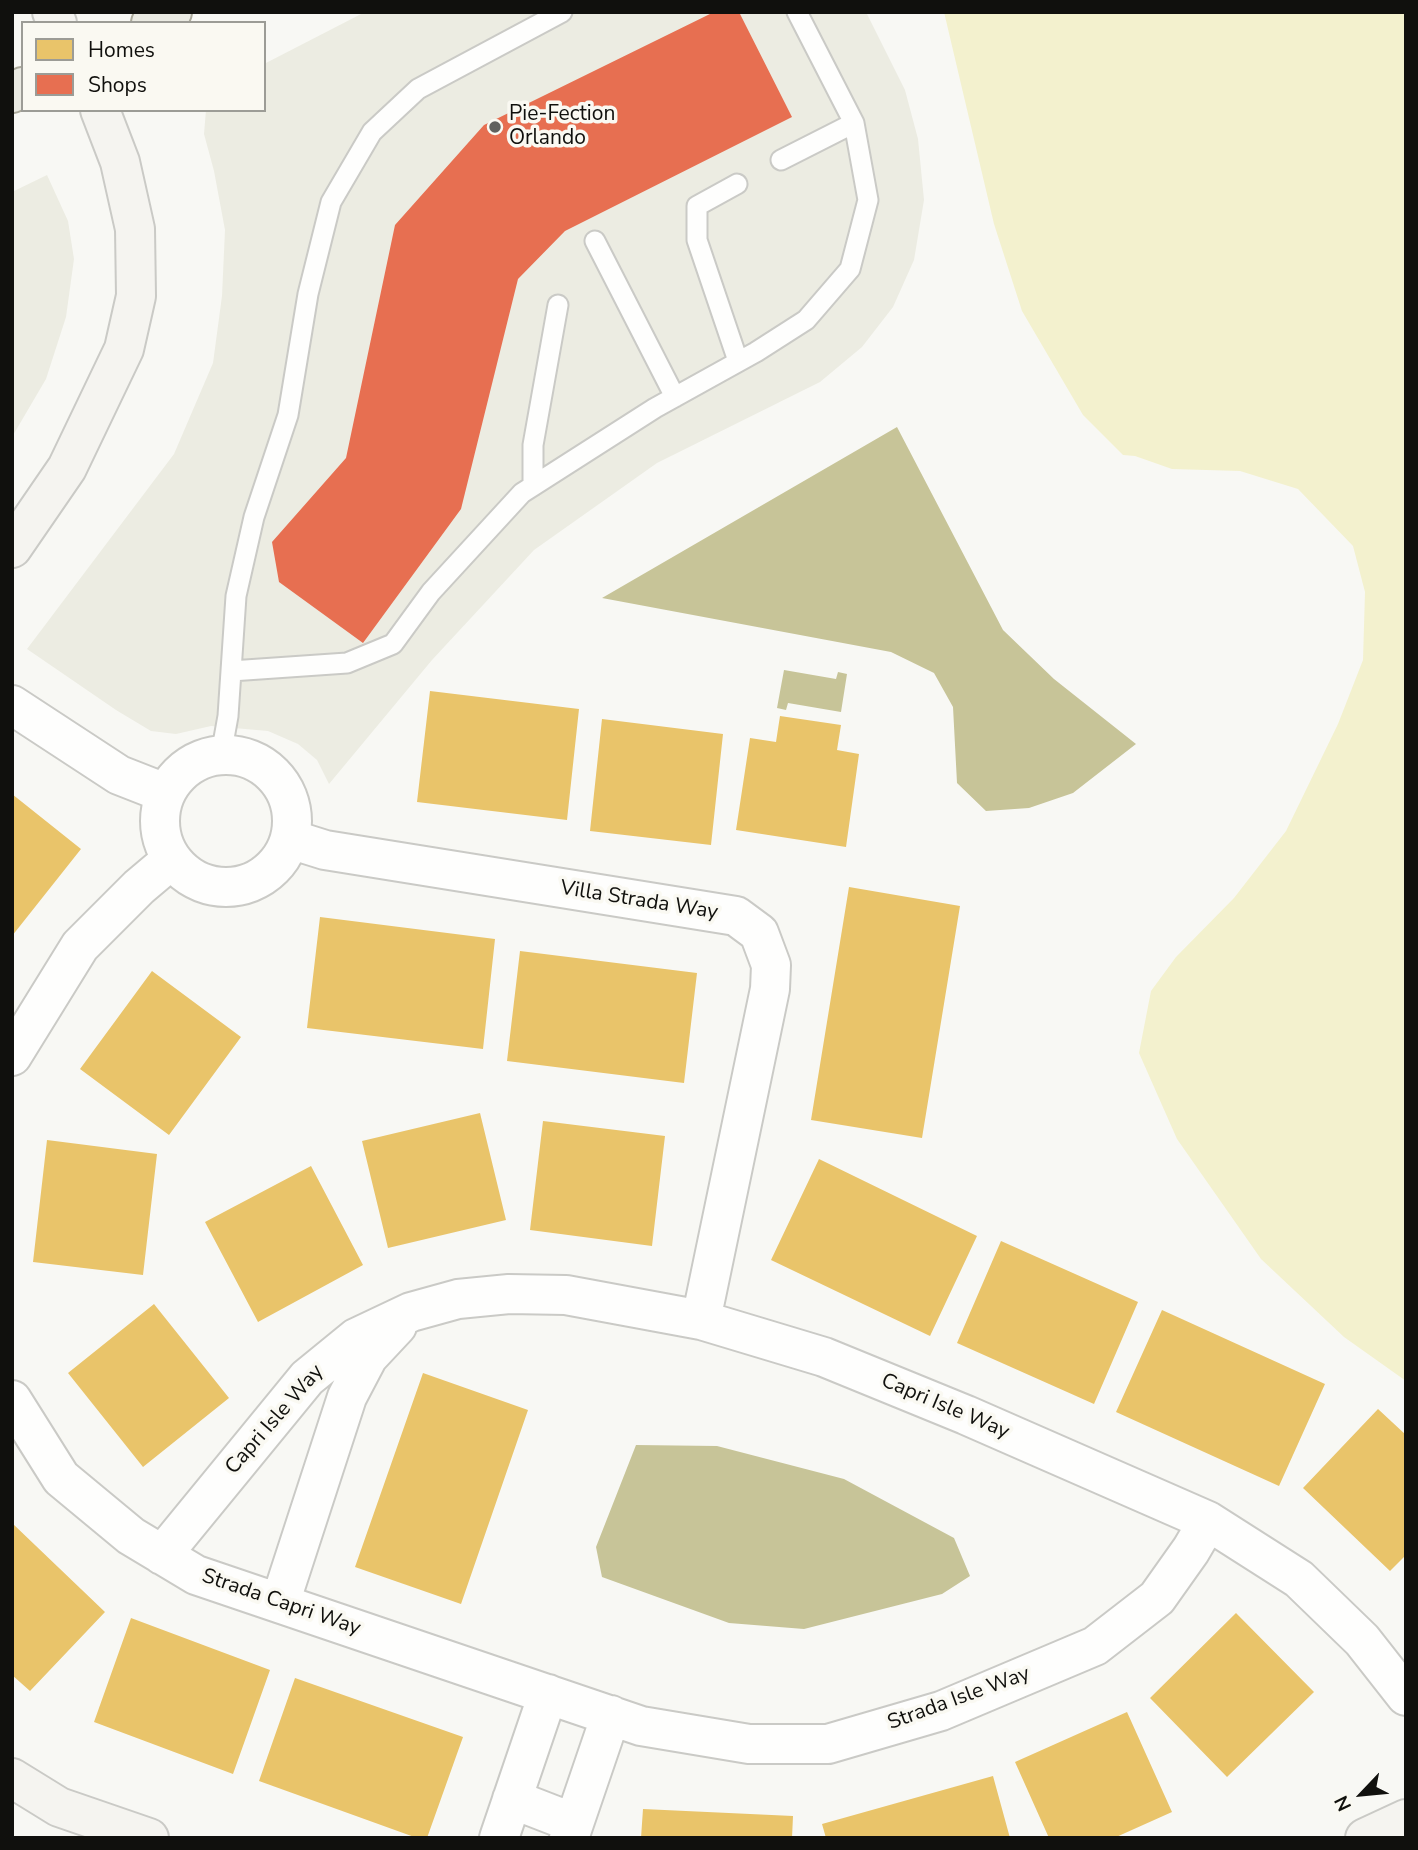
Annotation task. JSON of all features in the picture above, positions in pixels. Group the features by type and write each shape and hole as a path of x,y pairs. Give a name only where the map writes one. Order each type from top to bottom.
{"main road":[{"path":"155,21 172,12"}],"street":[{"path":"12,548 67,468 124,349 136,296 135,229 120,162 101,112"},
{"path":"12,705 118,775 165,793"},
{"path":"221,755 243,757 264,767 280,783 289,802 292,825 287,848 274,867 254,882 232,887 209,886 188,876 171,860 162,838 159,816 165,793 179,774 197,760 221,755"},
{"name":"Villa Strada Way","path":"290,839 326,850 736,916 759,933 771,965 771,989 701,1320"},
{"path":"12,1056 80,946 139,887 171,860"},
{"name":"Capri Isle Way","path":"162,1555 307,1378 355,1338 411,1312 458,1299 509,1294 566,1295 701,1320 824,1357 966,1415 1208,1521 1299,1579 1362,1640 1406,1696"},
{"name":"Capri Isle Way","path":"280,1603 347,1397 368,1357 411,1312"},
{"name":"Strada Capri Way","path":"12,1400 61,1478 131,1536 196,1575 611,1716"},
{"name":"Strada Isle Way","path":"611,1716 641,1726 749,1744 828,1744 941,1711 1095,1646 1157,1598 1208,1521"},
{"path":"499,1838 548,1694"},
{"path":"512,1799 572,1830 611,1716"},
{"path":"12,1778 59,1807 149,1838"},
{"path":"1365,1838 1406,1819"}],"lane":[{"path":"221,755 228,716 236,596 254,517 288,415 308,294 331,202 372,132 418,89 562,12"},
{"path":"230,671 347,663 393,644 431,592 522,493 674,397 806,320 850,269 868,200 854,123 797,12"},
{"path":"780,160 854,123"},
{"path":"737,184 697,205 697,240 738,361"},
{"path":"596,241 674,397"},
{"path":"533,486 533,445 558,305"}],"shaded area":[{"path":"365,12 866,12 905,90 918,139 924,200 914,260 893,307 862,347 820,382 657,463 534,550 432,660 329,784 317,760 298,744 268,731 211,726 176,734 151,731 27,649 174,454 213,363 222,296 225,230 204,134 206,112 266,112 266,63"},
{"path":"944,12 1406,12 1406,1381 1344,1337 1261,1259 1177,1139 1139,1053 1151,991 1176,957 1234,898 1286,831 1338,724 1363,660 1365,592 1353,546 1298,489 1240,471 1172,469 1135,456 1123,455 1083,415 1022,311 994,224"},
{"path":"47,175 68,221 74,259 66,317 46,379 12,437 12,192"},
{"path":"897,427 1003,630 1054,679 1136,744 1073,793 1029,808 986,811 957,783 953,707 934,673 891,652 602,598"},
{"path":"784,670 836,679 838,672 847,674 841,712 788,703 786,710 777,708"},
{"path":"636,1445 717,1446 844,1479 954,1538 970,1576 942,1594 804,1629 729,1623 602,1577 596,1547"}],"building: Homes":[{"path":"430,691 579,709 567,820 417,802"},
{"path":"780,716 841,725 837,750 859,754 846,847 736,830 750,738 776,742"},
{"path":"602,719 723,734 711,845 590,831"},
{"path":"12,794 81,849 12,936"},
{"path":"849,887 960,906 922,1138 811,1120"},
{"path":"320,917 495,939 483,1049 307,1028"},
{"path":"520,951 697,973 684,1083 507,1061"},
{"path":"152,971 241,1037 169,1135 80,1069"},
{"path":"480,1113 506,1220 388,1248 362,1141"},
{"path":"543,1121 665,1136 652,1246 530,1230"},
{"path":"47,1140 157,1154 143,1275 33,1262"},
{"path":"819,1159 977,1236 930,1336 771,1260"},
{"path":"311,1166 363,1265 258,1322 205,1222"},
{"path":"1001,1241 1138,1302 1094,1404 957,1343"},
{"path":"154,1304 229,1398 143,1467 68,1373"},
{"path":"1162,1310 1325,1384 1279,1486 1116,1412"},
{"path":"423,1373 528,1410 461,1604 355,1567"},
{"path":"1378,1409 1406,1435 1406,1555 1390,1571 1303,1488"},
{"path":"12,1523 105,1612 30,1691 12,1675"},
{"path":"1236,1613 1314,1692 1227,1777 1150,1698"},
{"path":"131,1618 270,1670 233,1774 94,1722"},
{"path":"295,1678 463,1737 427,1838 417,1838 259,1781"},
{"path":"1127,1712 1172,1812 1114,1838 1049,1838 1015,1762"},
{"path":"993,1776 1010,1838 826,1838 822,1824"},
{"path":"643,1809 793,1816 792,1838 641,1838"}],"building: Shops":[{"path":"714,12 739,12 792,117 565,231 518,279 461,509 363,643 279,582 272,542 346,458 395,225 484,125"}],"place":[{"name":"Pie-Fection Orlando","path":"495,127"}]}
